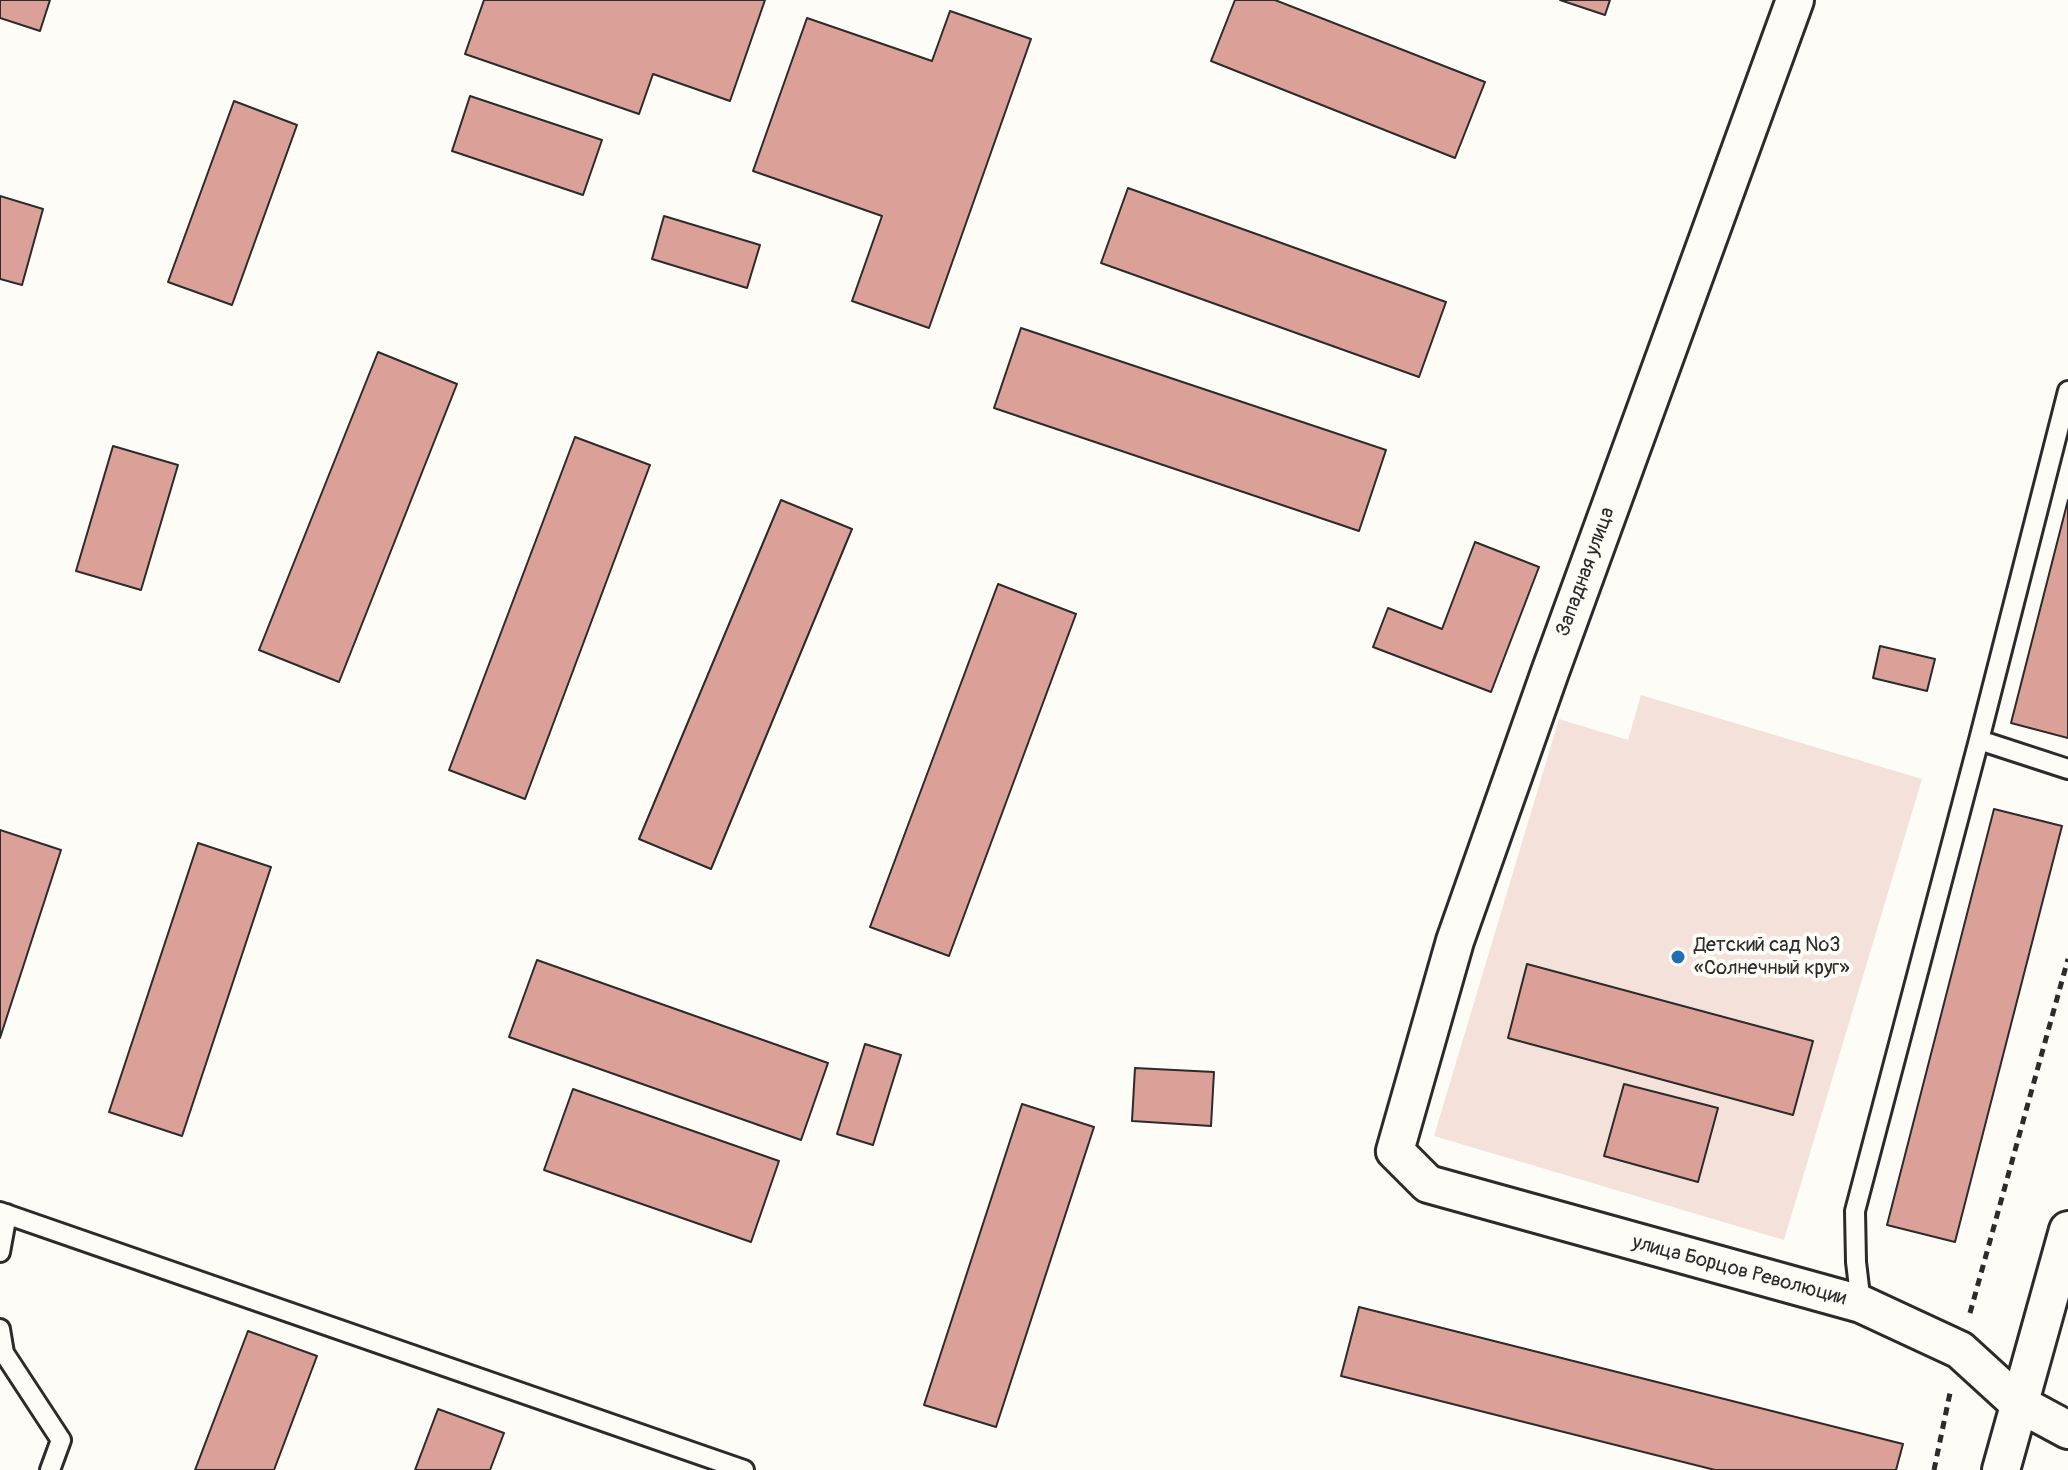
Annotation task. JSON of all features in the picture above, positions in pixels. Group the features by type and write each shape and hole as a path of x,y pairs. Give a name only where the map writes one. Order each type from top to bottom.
{"street":[{"name":"Западная улица","path":"1395,1151 1455,941 1795,0"},
{"name":"улица Борцов Революции","path":"1395,1151 1428,1184 1861,1304 1960,1350 2018,1403 2068,1430"},
{"path":"2001,1470 2066,1245"}],"lane":[{"path":"1861,1304 1855,1211 2068,391"},
{"path":"1979,740 2068,769"},
{"path":"0,1252 4,1213 744,1470"},
{"path":"0,1329 4,1353 61,1440 50,1470"}],"path":[{"path":"1934,1470 1960,1350 2068,959"}],"shaded area":[{"name":"Детский сад №3 «Солнечный круг»","path":"1641,695 1922,779 1784,1240 1434,1136 1559,719 1628,740"}],"building":[{"path":"0,0 50,0 40,31 0,18"},
{"path":"484,0 765,0 730,101 653,74 639,114 465,54"},
{"path":"1235,0 1275,0 1485,82 1455,158 1211,61"},
{"path":"1560,0 1610,0 1605,15"},
{"path":"950,11 1031,39 929,328 852,301 882,216 753,171 807,18 932,61"},
{"path":"470,96 602,140 583,195 452,151"},
{"path":"234,101 297,125 232,305 168,282"},
{"path":"1128,188 1446,302 1419,377 1101,263"},
{"path":"0,196 43,209 22,285 0,279"},
{"path":"664,216 760,245 747,288 652,259"},
{"path":"1021,328 1386,450 1359,531 994,408"},
{"path":"378,352 457,384 339,682 259,650"},
{"path":"575,437 650,465 525,799 449,770"},
{"path":"113,446 178,465 141,590 76,571"},
{"path":"781,500 852,529 711,869 639,839"},
{"path":"2068,500 2068,738 2011,723"},
{"path":"1475,542 1539,567 1491,692 1373,647 1388,608 1442,629"},
{"path":"998,584 1076,614 949,956 870,927"},
{"path":"1880,646 1935,659 1927,691 1873,678"},
{"path":"1994,809 2062,826 1955,1242 1887,1225"},
{"path":"0,830 61,850 0,1038"},
{"path":"198,843 271,867 182,1136 109,1112"},
{"path":"537,960 828,1063 801,1140 509,1037"},
{"path":"1527,964 1813,1041 1793,1115 1508,1038"},
{"path":"865,1044 901,1055 873,1145 837,1134"},
{"path":"1135,1068 1214,1072 1211,1126 1132,1121"},
{"path":"1624,1084 1718,1108 1698,1182 1604,1156"},
{"path":"573,1089 779,1161 751,1242 544,1170"},
{"path":"1022,1104 1094,1127 996,1427 924,1405"},
{"path":"1359,1307 1903,1444 1896,1470 1715,1470 1341,1376"},
{"path":"248,1331 317,1356 274,1470 195,1470"},
{"path":"438,1409 504,1433 490,1470 415,1470"}],"place":[{"name":"Детский сад №3 «Солнечный круг»","path":"1678,957"}]}
